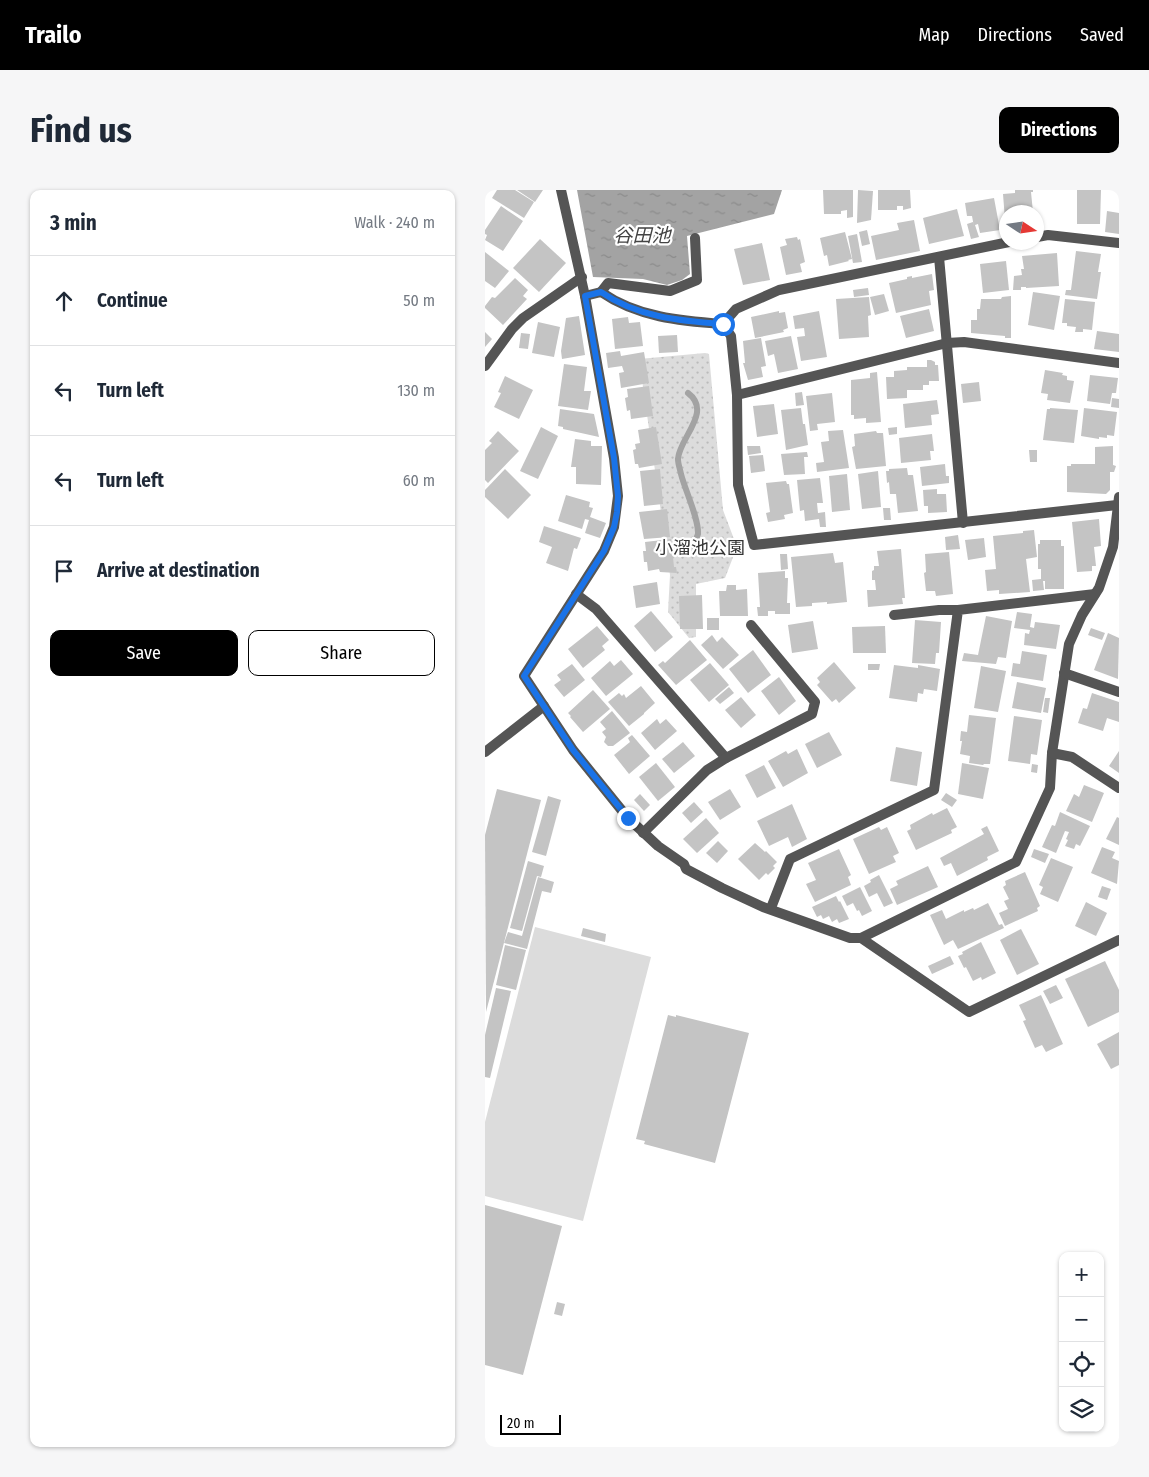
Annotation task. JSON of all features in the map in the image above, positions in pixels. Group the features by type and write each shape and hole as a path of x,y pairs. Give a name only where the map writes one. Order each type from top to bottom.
{"street":[{"path":"561,190 582,277 614,458 618,496 615,520 604,551 524,676 573,750 628,818 658,846 684,864 686,870 721,888 771,908 850,938 861,938 1015,862 1049,788 1052,753 1069,644 1082,615 1114,559 1113,547 1118,501 963,523 753,545 738,485 737,395 731,336 723,324"},
{"path":"1044,236 1119,243"},
{"path":"585,296 601,292 608,284 670,291 697,280 695,238"},
{"path":"723,324 736,309 779,290 999,244"},
{"path":"939,257 963,523"},
{"path":"485,366 511,329 523,318 582,277"},
{"path":"601,292 626,307 643,312 672,319 723,324"},
{"path":"737,395 947,343 963,342 1119,364"},
{"path":"576,594 596,609 726,758"},
{"path":"894,615 958,610 1095,594"},
{"path":"771,908 790,859 934,790 958,610"},
{"path":"643,833 707,770 726,758 812,714 815,702 751,625"},
{"path":"1064,673 1119,692"},
{"path":"485,752 544,706"},
{"path":"1052,753 1072,757 1119,788"},
{"path":"861,938 969,1012 1119,940"}],"green space":[{"name":"小溜池公園","path":"709,354 723,510 737,547 725,578 696,584 696,637 689,638 668,612 670,575 639,359"},
{"path":"535,927 651,957 583,1221 485,1196 485,1122"}],"water":[{"name":"谷田池","path":"577,190 782,190 774,214 687,236 690,274 682,280 667,285 643,279 593,277"}],"building":[{"path":"497,190 515,190 534,202 524,218 492,198"},
{"path":"517,190 543,190 535,202"},
{"path":"823,190 853,190 853,217 847,218 847,210 841,211 841,214 824,214"},
{"path":"858,190 873,191 871,220 857,223"},
{"path":"878,190 910,190 911,208 903,210 903,206 897,206 897,210 878,210"},
{"path":"1015,190 1033,190 1031,192 1032,205 1004,205 1003,194 1015,193"},
{"path":"1077,190 1101,190 1100,224 1077,224"},
{"path":"994,198 999,230 980,233 978,224 975,225 979,237 971,239 967,224 973,222 974,227 972,216 967,216 965,203"},
{"path":"501,206 523,221 503,251 485,240 487,235 485,230"},
{"path":"957,209 964,236 929,244 923,218"},
{"path":"1107,211 1119,213 1119,234 1105,232"},
{"path":"914,220 920,251 876,260 871,236 899,230 897,223"},
{"path":"867,230 870,244 862,246 859,232"},
{"path":"845,232 852,259 829,266 827,255 824,256 820,238"},
{"path":"857,234 862,262 853,263 848,236"},
{"path":"797,237 798,240 800,239 805,262 800,264 802,272 786,275 780,247 787,245 785,239"},
{"path":"540,239 566,263 539,292 513,268"},
{"path":"762,243 770,280 743,285 734,249"},
{"path":"1076,251 1101,254 1098,272 1101,272 1097,299 1065,295 1066,290 1071,290"},
{"path":"485,252 509,271 495,288 485,281"},
{"path":"1057,253 1059,286 1021,287 1021,290 1013,290 1014,276 1022,275 1021,269 1024,269 1022,256"},
{"path":"1006,261 1009,290 983,293 980,264"},
{"path":"932,274 934,290 929,291 931,305 896,313 889,283 907,279 907,277 912,276 912,278"},
{"path":"515,278 528,290 523,296 527,299 503,325 485,306 492,297 495,298"},
{"path":"868,288 869,295 854,297 853,290"},
{"path":"1033,292 1060,296 1054,330 1028,325"},
{"path":"884,294 889,311 875,315 870,297"},
{"path":"1011,296 1011,338 971,333 971,320 977,320 977,309 980,309 981,299 1001,299 1002,297"},
{"path":"869,297 871,315 868,316 869,337 839,339 836,299"},
{"path":"1065,299 1095,302 1092,330 1083,329 1083,332 1075,332 1076,327 1067,326 1067,323 1062,323"},
{"path":"929,309 934,331 906,338 900,316"},
{"path":"779,311 779,313 785,312 788,328 783,330 784,332 755,338 751,317"},
{"path":"819,311 827,357 801,361 797,337 805,336 804,328 795,329 793,316"},
{"path":"579,316 585,355 562,359 561,351 566,318"},
{"path":"628,317 629,323 640,322 643,346 615,349 612,319"},
{"path":"538,322 560,327 554,357 532,353"},
{"path":"1097,331 1119,334 1119,352 1094,349"},
{"path":"485,332 492,339 485,347"},
{"path":"521,333 530,334 528,349 519,348"},
{"path":"677,335 678,352 659,353 658,336"},
{"path":"791,336 798,369 778,373 774,354 768,356 765,341"},
{"path":"761,338 766,366 761,367 763,377 748,380 743,363 745,363 743,341"},
{"path":"620,351 621,356 644,352 649,383 621,388 619,373 624,372 622,366 608,368 606,353"},
{"path":"927,360 931,360 935,362 935,365 938,365 939,381 929,381 929,385 923,385 923,390 907,390 907,398 887,399 886,377 894,377 894,371 907,370 907,367 927,367"},
{"path":"564,364 587,367 584,391 591,391 588,410 558,406"},
{"path":"1045,370 1063,373 1062,375 1067,376 1067,380 1074,381 1070,403 1047,400 1048,394 1041,393"},
{"path":"877,372 881,422 866,423 866,418 854,419 854,415 851,415 851,380 870,378 870,373"},
{"path":"1090,375 1118,378 1116,393 1112,393 1110,404 1087,401"},
{"path":"505,376 533,390 519,419 494,407 501,393 498,392"},
{"path":"979,382 981,401 963,403 961,384"},
{"path":"649,386 653,416 631,419 630,410 627,411 625,398 628,397 627,389"},
{"path":"802,392 804,405 796,406 795,393"},
{"path":"832,393 835,422 817,424 818,430 810,431 806,396"},
{"path":"1112,398 1119,399 1119,408 1111,407"},
{"path":"937,400 939,414 931,415 932,425 905,428 903,404"},
{"path":"774,404 778,434 757,437 753,406"},
{"path":"801,408 808,445 786,450 781,410"},
{"path":"1084,408 1117,412 1114,436 1107,435 1107,438 1099,437 1099,439 1081,436"},
{"path":"560,409 594,414 599,437 563,429 563,427 558,426"},
{"path":"1047,409 1078,410 1074,443 1043,440"},
{"path":"541,427 558,436 538,479 520,471"},
{"path":"656,427 662,464 639,468 638,464 635,464 633,450 636,449 635,444 640,443 638,430"},
{"path":"897,427 897,434 889,435 888,428"},
{"path":"843,430 849,468 817,472 816,463 824,462 821,442 829,441 828,431"},
{"path":"498,431 519,451 488,483 485,480 485,450 492,443 489,441"},
{"path":"876,431 877,433 883,433 886,466 856,469 852,447 855,446 854,434"},
{"path":"932,434 934,451 930,451 931,460 901,463 899,438"},
{"path":"575,439 591,441 591,446 602,446 601,485 576,484 576,467 571,467"},
{"path":"747,446 760,446 761,453 748,455"},
{"path":"1113,446 1113,465 1116,466 1114,472 1110,472 1110,490 1106,494 1067,492 1067,466 1071,466 1071,464 1095,464 1095,447"},
{"path":"1029,450 1037,450 1037,462 1030,462"},
{"path":"807,452 808,457 804,457 805,474 784,475 781,454"},
{"path":"763,455 765,471 751,473 749,456"},
{"path":"945,464 949,483 922,486 920,467"},
{"path":"907,468 908,475 913,475 918,511 898,513 896,494 890,494 886,471 889,471 889,469"},
{"path":"505,469 531,495 508,519 485,497 485,490"},
{"path":"660,469 663,504 644,506 640,471"},
{"path":"878,471 881,507 862,509 858,474"},
{"path":"847,474 850,510 832,512 829,476"},
{"path":"820,478 823,503 817,503 818,513 825,512 826,527 820,527 819,519 805,521 804,510 800,511 797,480"},
{"path":"786,481 789,484 793,513 784,515 785,519 768,522 766,513 770,512 766,483"},
{"path":"937,489 937,494 946,494 947,512 928,513 928,506 924,506 923,490"},
{"path":"566,495 590,502 589,507 593,508 590,517 606,523 600,538 585,533 589,520 585,519 582,529 558,521"},
{"path":"883,508 890,508 891,520 884,520"},
{"path":"667,509 670,537 644,539 639,512"},
{"path":"1099,519 1101,546 1094,547 1096,566 1092,566 1092,571 1077,572 1072,522"},
{"path":"544,526 581,538 577,549 574,548 568,571 546,563 552,547 539,542"},
{"path":"1034,530 1037,557 1026,559 1030,592 999,594 999,590 987,591 985,570 996,569 993,536"},
{"path":"958,535 960,549 946,550 945,537"},
{"path":"984,538 986,557 968,560 965,540"},
{"path":"671,539 674,567 676,567 677,573 660,572 659,569 648,571 647,562 644,562 643,551 646,551 645,542"},
{"path":"1040,540 1061,540 1061,546 1064,546 1064,589 1045,589 1045,581 1043,581 1044,590 1033,591 1032,580 1041,579 1041,569 1038,569 1038,544 1040,544"},
{"path":"901,549 905,598 902,598 903,604 868,607 867,590 876,590 875,580 872,580 872,571 874,566 879,566 877,551"},
{"path":"949,552 953,594 936,596 935,591 926,591 924,573 926,572 925,554"},
{"path":"833,553 835,563 843,562 847,602 812,603 812,606 796,607 791,557"},
{"path":"780,554 787,554 788,569 781,570"},
{"path":"785,571 785,578 788,578 787,603 790,603 790,614 775,614 775,611 768,611 768,616 758,616 757,607 760,607 758,573"},
{"path":"657,582 660,604 636,608 633,586"},
{"path":"727,585 736,585 736,590 747,589 748,616 720,616 719,591 726,591"},
{"path":"702,595 703,629 680,629 679,596"},
{"path":"651,611 673,637 655,652 634,626"},
{"path":"1017,612 1032,614 1030,627 1034,628 1035,622 1060,625 1056,649 1024,645 1025,633 1029,634 1030,630 1014,628"},
{"path":"986,616 1012,621 1006,658 998,657 996,664 962,661 964,653 978,655"},
{"path":"707,618 719,618 719,630 707,630"},
{"path":"915,620 941,622 939,653 936,653 935,664 912,663"},
{"path":"813,621 818,649 792,653 788,625"},
{"path":"597,626 609,640 602,646 605,650 583,668 568,649"},
{"path":"885,626 886,653 853,653 852,627"},
{"path":"1091,628 1105,633 1102,640 1088,635"},
{"path":"1108,633 1119,638 1118,679 1094,670"},
{"path":"712,635 717,642 722,637 739,655 723,669 701,645"},
{"path":"690,640 707,660 676,685 658,665 663,661 665,663"},
{"path":"753,650 771,675 748,693 729,669"},
{"path":"1022,651 1047,655 1043,681 1011,676 1013,663 1020,664"},
{"path":"621,660 633,674 606,696 591,678 610,661 614,666"},
{"path":"834,662 856,688 839,703 836,699 832,702 817,685 820,682 817,678"},
{"path":"710,663 729,685 709,702 690,680"},
{"path":"572,664 585,680 564,697 554,685 561,680 557,675"},
{"path":"868,664 880,664 879,670 868,670"},
{"path":"894,665 918,668 918,665 940,669 937,691 924,689 923,694 918,693 917,702 889,698"},
{"path":"981,666 1006,671 998,712 974,708"},
{"path":"779,677 796,701 779,715 761,691"},
{"path":"1017,682 1046,688 1041,713 1012,708"},
{"path":"641,686 655,703 629,726 608,702 619,693 622,696 624,694 626,698"},
{"path":"729,687 734,693 720,704 715,699"},
{"path":"593,690 610,709 583,732 568,713"},
{"path":"1092,693 1119,702 1119,722 1107,718 1103,731 1078,723 1083,708 1087,709"},
{"path":"741,697 756,715 741,728 725,710"},
{"path":"1045,698 1050,698 1048,713 1043,712"},
{"path":"612,711 630,733 613,746 608,746 604,742 606,737 602,732 606,729 600,722"},
{"path":"969,715 996,718 990,764 969,763 970,756 960,754 961,731 967,732"},
{"path":"1014,716 1042,720 1037,755 1031,754 1030,764 1008,761"},
{"path":"657,719 660,724 666,719 677,731 655,750 641,733"},
{"path":"829,732 842,755 817,768 805,744"},
{"path":"632,735 650,756 629,774 614,755 630,742 628,738"},
{"path":"683,742 695,756 674,773 662,759"},
{"path":"896,747 922,752 917,786 890,781"},
{"path":"797,749 808,773 783,787 768,761 786,751 788,754"},
{"path":"1119,751 1119,773 1109,766"},
{"path":"656,763 675,787 658,801 639,777"},
{"path":"962,763 989,768 983,799 958,794"},
{"path":"1032,764 1038,765 1037,773 1031,772"},
{"path":"764,765 776,788 757,798 745,775"},
{"path":"1084,785 1104,793 1092,822 1066,811 1074,794 1079,797"},
{"path":"497,789 541,800 486,1012 485,835"},
{"path":"730,789 741,807 720,820 708,802"},
{"path":"946,793 957,800 952,807 941,800"},
{"path":"640,794 650,805 644,811 634,800"},
{"path":"548,796 561,800 546,856 532,852"},
{"path":"694,802 703,812 691,823 682,813"},
{"path":"792,804 807,839 792,847 788,837 769,846 757,821"},
{"path":"947,808 957,827 951,830 952,833 916,850 907,831 911,829 910,825 932,813 933,815"},
{"path":"1060,812 1090,826 1080,846 1076,844 1074,849 1065,846 1069,832 1065,831 1056,853 1042,847 1052,825 1055,826"},
{"path":"1117,817 1119,818 1119,845 1106,839"},
{"path":"706,818 719,833 697,853 683,839"},
{"path":"987,826 999,851 987,857 988,860 957,876 951,863 944,866 940,858 984,834 981,829"},
{"path":"879,827 881,830 887,827 899,853 893,856 896,862 869,874 853,839"},
{"path":"718,841 728,851 717,863 706,853"},
{"path":"755,843 777,862 773,866 775,868 768,875 766,873 759,880 738,859"},
{"path":"1102,847 1115,852 1112,858 1119,861 1117,884 1091,873"},
{"path":"839,849 851,875 848,877 851,885 815,902 806,884 816,880 808,863"},
{"path":"1034,849 1049,854 1045,863 1031,857"},
{"path":"1051,858 1073,867 1058,902 1040,894 1043,887 1039,885"},
{"path":"528,861 544,866 541,877 537,876 522,931 510,928"},
{"path":"928,866 938,887 897,905 890,889 898,885 896,881"},
{"path":"1025,872 1040,906 1037,908 1038,911 1005,926 999,913 1008,909 1004,901 1009,899 1003,887 1006,885 1005,881"},
{"path":"879,875 893,903 884,907 877,893 869,897 864,886"},
{"path":"538,877 554,882 551,893 542,891 527,949 504,943 508,932 522,936"},
{"path":"1102,886 1111,889 1107,900 1098,897"},
{"path":"860,887 872,911 862,916 853,903 847,906 842,896"},
{"path":"836,896 849,919 839,923 837,919 832,922 829,916 823,919 821,915 817,917 812,907"},
{"path":"1086,902 1107,913 1096,936 1075,926"},
{"path":"988,903 999,925 1002,924 1004,928 958,949 953,940 944,945 930,915 942,910 946,919 964,910 964,912 973,908 974,910"},
{"path":"583,928 606,934 605,942 581,936"},
{"path":"1021,929 1039,964 1017,975 1000,940"},
{"path":"981,942 996,973 982,980 981,977 973,981 958,956"},
{"path":"505,945 526,950 516,990 496,985"},
{"path":"950,956 954,964 932,974 928,966"},
{"path":"1105,961 1119,990 1119,1012 1088,1027 1065,979"},
{"path":"1056,985 1063,998 1050,1004 1043,991"},
{"path":"496,988 511,991 490,1078 485,1077 485,1035"},
{"path":"1041,995 1063,1044 1046,1052 1042,1045 1035,1048 1023,1021 1026,1020 1019,1005"},
{"path":"668,1015 676,1017 676,1015 749,1033 715,1163 644,1144 645,1141 636,1139"},
{"path":"1119,1032 1119,1065 1111,1069 1097,1044"},
{"path":"485,1205 562,1226 523,1375 485,1365"},
{"path":"557,1302 565,1304 562,1316 554,1314"}],"waterway":[{"path":"688,393 695,400 697,408 696,417 683,442 678,459 698,528 694,545"}],"route":[{"path":"628,818 573,750 524,676 604,551 614,527 617,512 618,496 614,458 585,296 601,292 626,307 643,312 672,319 723,324"}]}
